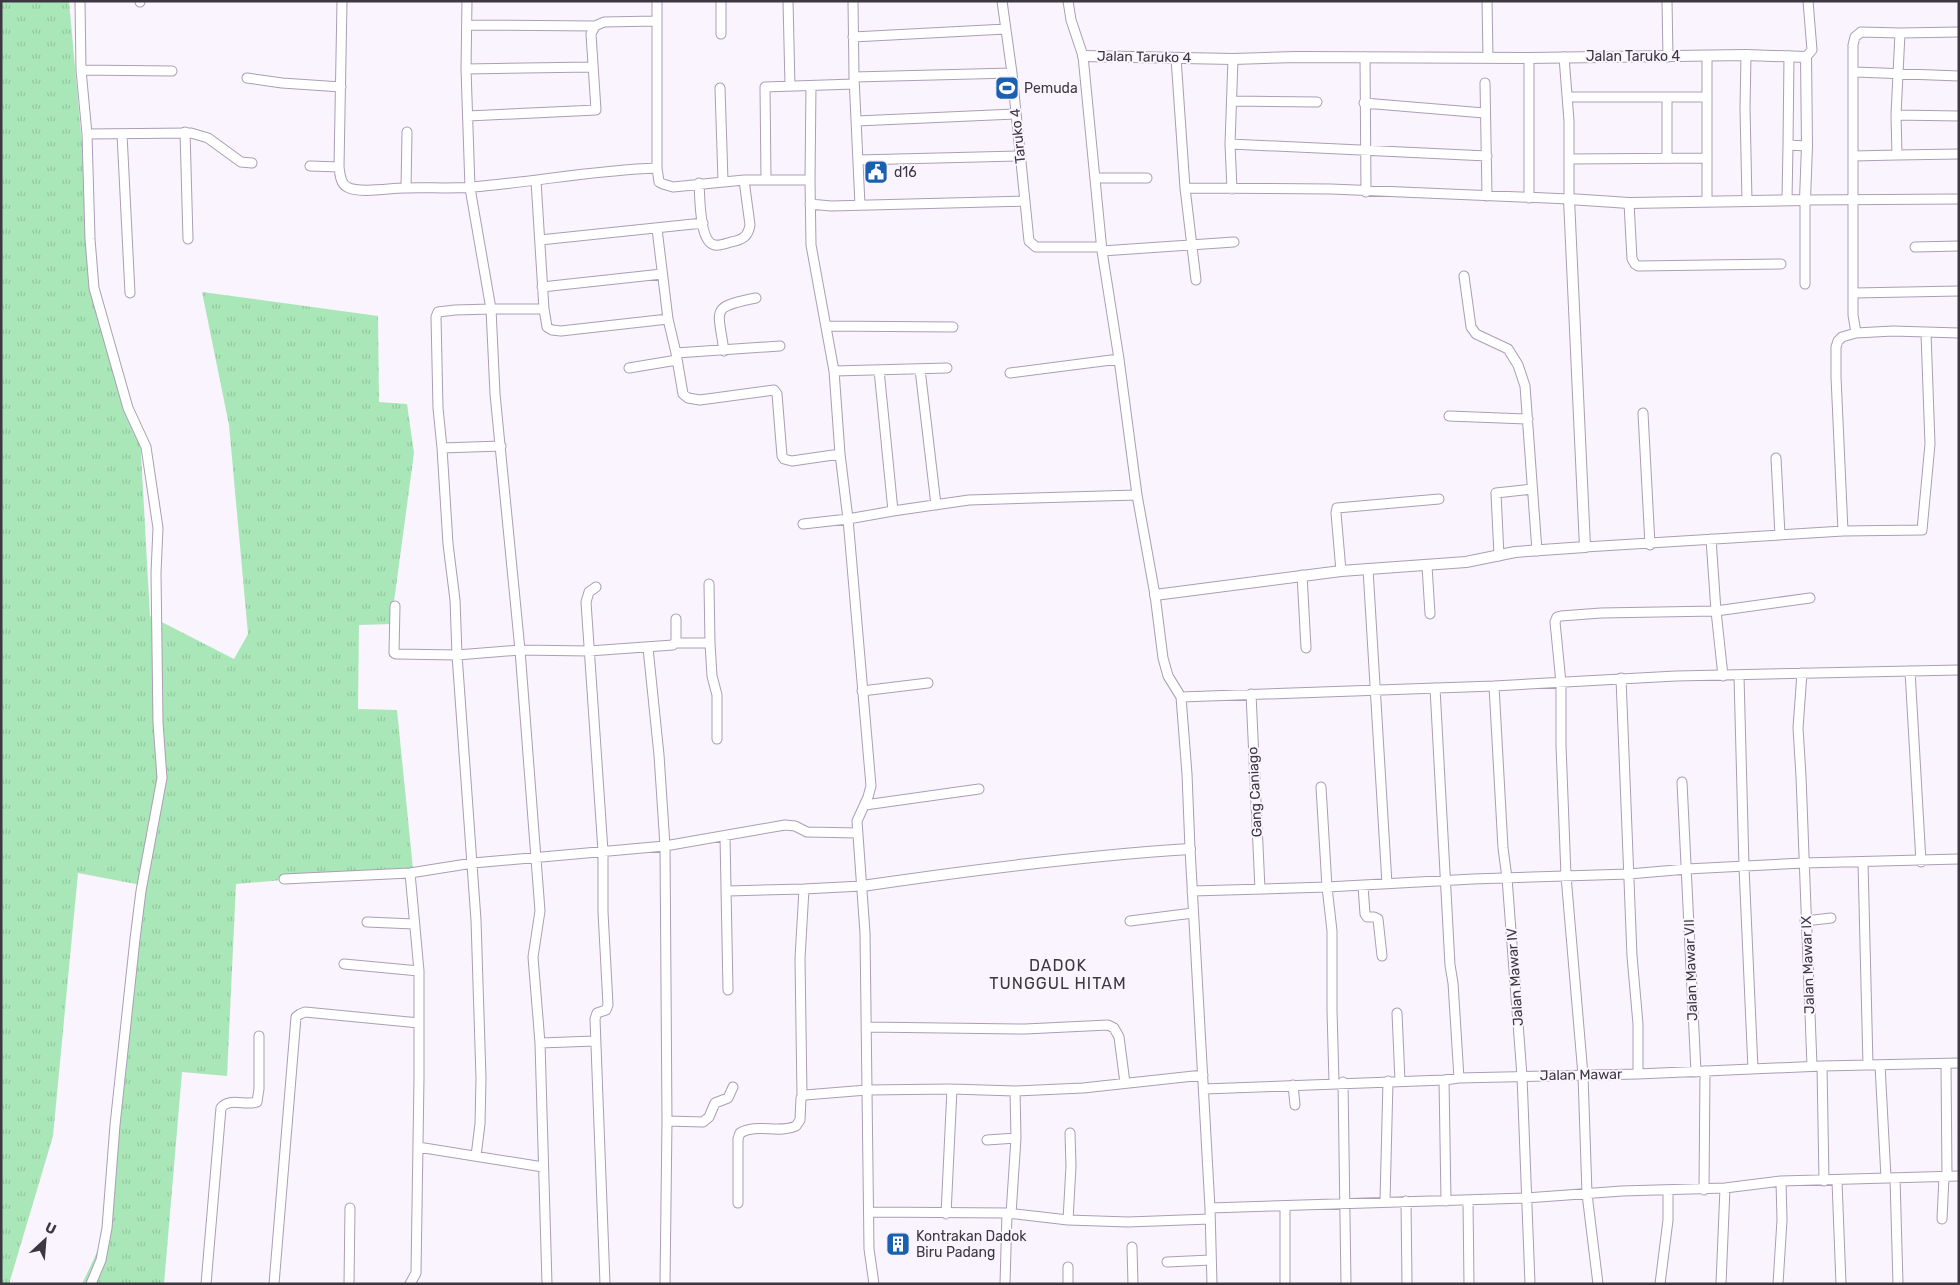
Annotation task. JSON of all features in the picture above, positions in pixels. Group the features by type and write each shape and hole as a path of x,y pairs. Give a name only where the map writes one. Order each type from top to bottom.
{"street":[{"path":"80,1 81,70 87,134 90,239 94,288 128,408 146,446 158,528 156,573 158,723 162,778 142,891 131,968 115,1125 107,1228 101,1260 91,1284"},
{"path":"342,1 339,167 343,183 349,188 358,190 470,188 536,181 601,171 657,168"},
{"path":"467,1 466,69 470,188 491,309 495,394 538,858 540,911 533,957 540,1043 543,1167 548,1246 547,1284"},
{"path":"656,1 658,180 663,184 673,186 766,179 810,180"},
{"path":"721,34 722,1"},
{"path":"788,1 790,86"},
{"path":"853,1 854,81 860,205"},
{"name":"Taruko 4","path":"1002,1 1012,72 1029,241 1036,246 1101,249"},
{"name":"Jalan Taruko 4","path":"1068,1 1071,20 1083,56 1233,59 1746,55 1806,57"},
{"path":"1487,1 1488,58"},
{"path":"1667,1 1668,57"},
{"path":"1805,284 1806,57 1812,50 1808,1"},
{"path":"467,25 595,26 604,22 656,21"},
{"path":"468,116 596,110 591,34 595,26"},
{"path":"853,37 1006,28"},
{"path":"1856,333 1853,315 1855,72 1853,45 1857,34 1861,32 1959,32"},
{"path":"1897,155 1896,115 1900,33"},
{"path":"1746,55 1747,201"},
{"path":"1083,56 1101,249 1119,359 1137,495 1155,595 1163,658 1168,676 1181,697 1204,1088 1212,1284"},
{"path":"1707,56 1707,201"},
{"path":"1787,200 1789,56"},
{"path":"1365,57 1364,148 1366,192"},
{"path":"1564,57 1569,121 1569,200 1585,547"},
{"path":"1176,58 1190,244 1196,280"},
{"path":"1529,58 1529,198"},
{"path":"1232,189 1230,144 1233,59"},
{"path":"466,69 592,67"},
{"path":"81,70 148,69 172,71"},
{"path":"766,179 766,87 811,86 854,81 1012,72"},
{"path":"1855,72 1959,76"},
{"path":"247,78 282,83 341,87"},
{"path":"1485,83 1484,113 1488,156 1487,196"},
{"path":"811,86 811,245 834,371 871,786 865,804 858,815 858,833 865,933 868,1212 874,1284"},
{"path":"720,88 723,181"},
{"path":"1567,97 1706,97"},
{"path":"1667,98 1667,158"},
{"path":"1232,101 1317,102"},
{"path":"1364,103 1484,113"},
{"path":"857,121 1015,114"},
{"path":"1896,115 1959,116"},
{"path":"87,134 185,132 208,138 241,162 252,163"},
{"path":"185,132 188,239"},
{"path":"406,132 406,188"},
{"path":"122,134 130,293"},
{"path":"1230,144 1364,148 1488,156"},
{"path":"1788,145 1807,146"},
{"path":"1854,156 1959,154"},
{"path":"858,160 1020,156"},
{"path":"1569,159 1707,158"},
{"path":"310,166 339,167"},
{"path":"1095,178 1147,178"},
{"path":"699,183 704,234 707,240 715,245 740,240 747,235 750,226 744,180"},
{"path":"536,181 546,325 552,330 668,319"},
{"path":"1185,188 1331,189 1629,203 1959,199"},
{"path":"810,204 831,206 1026,201"},
{"path":"1629,203 1632,259 1638,266 1782,264"},
{"path":"540,240 703,223"},
{"path":"657,229 668,319 681,392 692,399 700,400 772,390 776,392 782,456 786,460 795,461 840,454"},
{"path":"1101,249 1234,242"},
{"path":"1915,247 1959,246"},
{"path":"542,287 662,274"},
{"path":"1464,276 1470,327 1476,334 1503,346 1513,357 1525,386 1537,550"},
{"path":"1854,293 1959,291"},
{"path":"724,351 720,311 730,303 756,298"},
{"path":"476,1156 480,1124 481,1078 476,920 457,655 456,600 448,544 438,408 436,317 441,311 491,309 544,310"},
{"path":"826,326 952,327"},
{"path":"1843,531 1837,415 1836,346 1842,337 1856,333 1893,331 1959,333"},
{"path":"1155,595 1302,575 1466,562 1537,550 1843,531 1921,530 1923,528 1930,444 1926,333"},
{"path":"629,368 676,356 780,346"},
{"path":"1010,373 1119,359"},
{"path":"834,371 947,368"},
{"path":"920,369 936,505"},
{"path":"879,370 893,511"},
{"path":"1644,413 1650,544"},
{"path":"1449,416 1528,419"},
{"path":"442,448 501,446"},
{"path":"1776,458 1780,535"},
{"path":"1499,556 1496,492 1532,489"},
{"path":"803,524 990,499 1137,495"},
{"path":"1341,571 1337,508 1439,499"},
{"path":"1711,539 1723,676"},
{"path":"1427,566 1430,614"},
{"path":"1368,569 1387,884"},
{"path":"1302,575 1306,648"},
{"path":"709,584 712,676 717,695 717,739"},
{"path":"596,587 589,592 586,599 603,851 608,1005 606,1010 596,1014 595,1041 605,1284"},
{"path":"1598,1284 1587,1194 1583,1075 1566,876 1561,745 1561,683 1555,622 1557,617 1561,616 1601,612 1716,611 1810,598"},
{"path":"395,606 394,653 398,655 457,655 520,650 590,651 648,648 675,644 710,644"},
{"path":"675,644 676,619"},
{"path":"648,648 659,755 665,846 667,1122 665,1284"},
{"path":"1181,697 1494,686 1622,678 1959,670"},
{"path":"1910,672 1921,862"},
{"name":"Jalan Mawar IX","path":"1802,673 1798,728 1806,921 1824,1181"},
{"path":"1739,676 1752,1069"},
{"path":"1622,678 1632,956 1638,1024 1638,1074"},
{"path":"862,691 928,683"},
{"name":"Jalan Mawar IV","path":"1494,686 1503,848 1522,1076 1530,1284"},
{"path":"1435,688 1450,965 1454,992 1459,1078"},
{"name":"Gang Caniago","path":"1251,694 1260,889"},
{"name":"Jalan Mawar VII","path":"1682,782 1700,1071 1704,1190"},
{"path":"1321,787 1327,887 1332,931 1332,1010 1339,1082 1345,1203 1346,1284"},
{"path":"865,804 979,788"},
{"path":"284,879 410,873 473,863 665,846 785,825 795,826 807,832 858,833"},
{"path":"725,837 728,990"},
{"path":"727,891 804,890 862,886 925,876 1123,854 1190,849"},
{"path":"1192,890 1363,886 1446,880 1629,874 1804,863 1959,860"},
{"path":"1863,862 1868,1065"},
{"path":"410,873 419,971 416,1273 410,1284"},
{"path":"1363,886 1365,914 1367,917 1374,916 1378,919 1382,956"},
{"path":"738,1203 738,1139 740,1133 748,1130 787,1128 796,1126 800,1120 802,1096 800,958 804,890"},
{"path":"1130,921 1193,913"},
{"path":"1806,921 1831,918"},
{"path":"367,922 414,924"},
{"path":"344,964 419,971"},
{"path":"274,1284 296,1017 305,1012 419,1023"},
{"path":"1396,1013 1400,1081"},
{"path":"867,1026 1024,1029 1108,1025 1114,1028 1118,1036 1125,1084"},
{"path":"206,1284 221,1108 224,1104 229,1103 253,1104 257,1102 259,1089 259,1036"},
{"path":"540,1043 595,1041"},
{"name":"Jalan Mawar","path":"1204,1088 1459,1078 1638,1074 1817,1066 1959,1063"},
{"path":"1880,1064 1898,1284"},
{"path":"1942,1219 1946,1177 1946,1064"},
{"path":"802,1096 812,1093 867,1090 952,1089 1015,1092 1125,1084 1203,1075"},
{"path":"1444,1080 1446,1201"},
{"path":"1385,1201 1388,1081"},
{"path":"1294,1085 1295,1105"},
{"path":"667,1122 704,1122 709,1117 715,1103 728,1098 733,1087"},
{"path":"946,1214 952,1089"},
{"path":"1005,1284 1016,1138 1015,1092"},
{"path":"1068,1220 1071,1166 1070,1133"},
{"path":"987,1140 1016,1138"},
{"path":"418,1147 543,1167"},
{"path":"1210,1208 1246,1206 1285,1207 1385,1201 1468,1201 1615,1191 1704,1190 1782,1181 1837,1181 1959,1176"},
{"path":"1778,1284 1782,1220 1782,1181"},
{"path":"1837,1181 1841,1284"},
{"path":"1721,1284 1725,1188"},
{"path":"1660,1284 1668,1220 1668,1190"},
{"path":"1406,1201 1407,1284"},
{"path":"1468,1201 1469,1284"},
{"path":"1285,1207 1285,1284"},
{"path":"349,1284 350,1208"},
{"path":"868,1212 1009,1213 1068,1220 1128,1222 1210,1219"},
{"path":"1132,1246 1133,1284"},
{"path":"1167,1262 1211,1260"},
{"path":"1068,1267 1068,1284"}],"green space":[{"path":"1,1 69,1 92,255 94,302 140,436 150,616 234,659 248,634 229,425 202,292 378,316 379,402 407,404 414,453 391,624 359,625 358,709 397,710 413,869 236,884 227,1076 182,1072 164,1284 82,1284 100,1246 141,885 78,873 53,1136 9,1284 1,1284"},
{"name":"Pemuda","path":"1002,80 1010,80 1012,97 1005,97"}],"place":[{"name":"Pemuda","path":"1007,88"},
{"name":"d16","path":"876,172"},
{"name":"Kontrakan Dadok Biru Padang","path":"898,1244"}],"district":[{"name":"DADOK TUNGGUL HITAM","path":"1058,974"}]}
